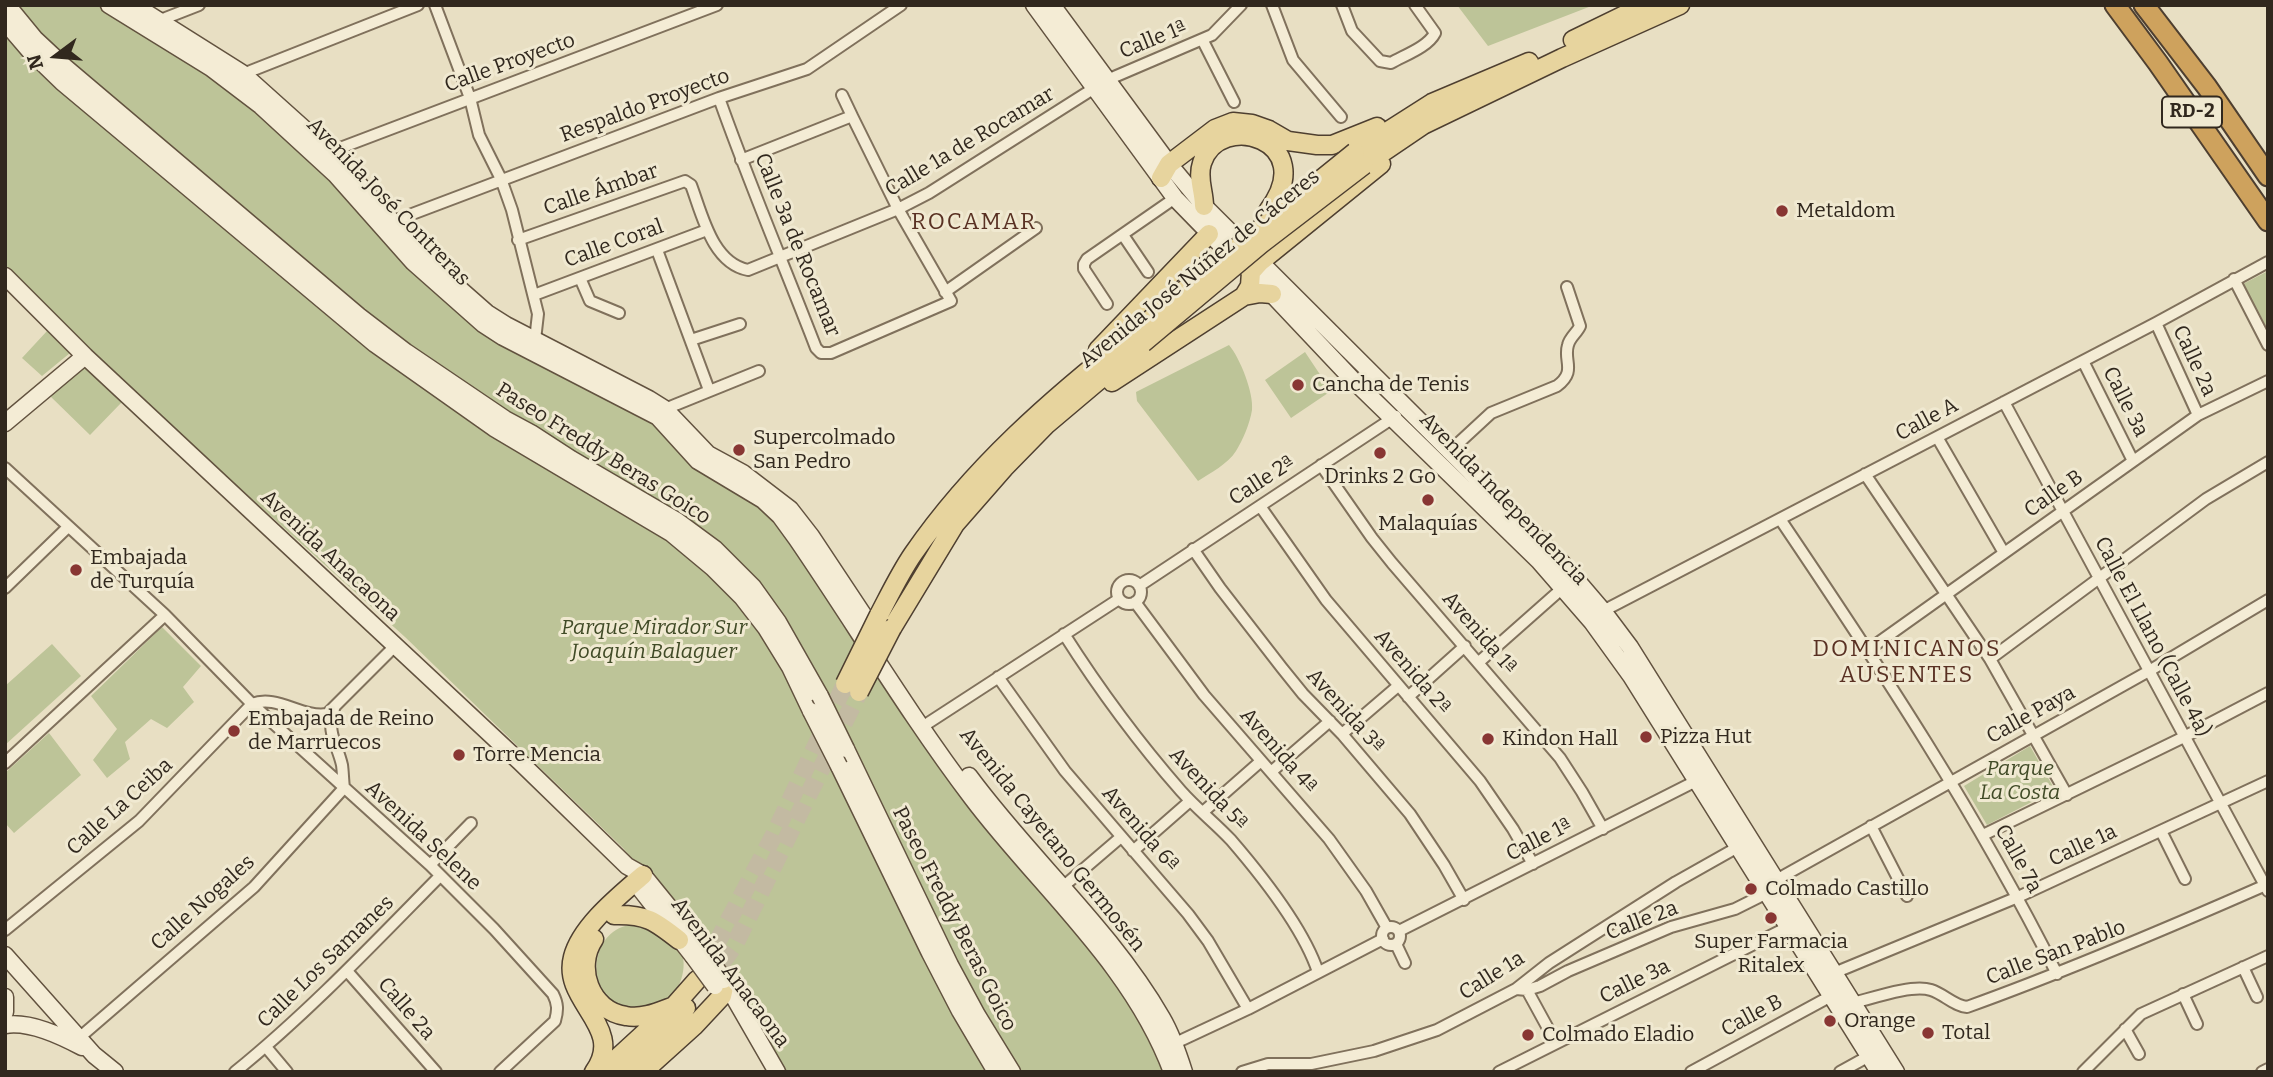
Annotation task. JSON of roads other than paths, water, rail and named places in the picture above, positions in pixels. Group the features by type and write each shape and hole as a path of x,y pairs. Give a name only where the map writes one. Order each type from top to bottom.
{"highway":[{"name":"RD-2","path":"2115,5 2268,221"},
{"name":"RD-2","path":"2144,5 2176,45 2268,176"},
{"path":"2151,5 2176,45"}],"main road":[{"name":"Paseo Freddy Beras Goico","path":"8,5 35,38 65,67 244,227"},
{"name":"Avenida José Contreras","path":"109,5 237,78"},
{"name":"Avenida José Contreras","path":"134,5 237,78 323,155 429,262 486,313 531,345 658,417 698,461 752,492 773,508 881,639"},
{"name":"Avenida Independencia","path":"1034,5 1101,84 1165,171 1204,206 1255,267 1400,413 1539,561 1603,611 1630,647 1771,886 1788,927 1831,996 1896,1072"},
{"name":"Avenida Independencia","path":"1052,5 1101,84"},
{"name":"Avenida José Núñez de Cáceres","path":"1139,338 1182,292 1359,158 1437,110 1646,5"},
{"name":"Avenida José Núñez de Cáceres","path":"1437,110 1680,5"},
{"name":"Paseo Freddy Beras Goico","path":"5,22 62,82 359,316 437,374 505,419 677,521 715,549 753,587 795,649 839,766 930,953 996,1072"},
{"path":"1165,171 1215,129 1233,122 1252,124 1288,141 1332,145 1437,110"},
{"path":"1244,296 1255,267 1437,110"},
{"path":"1182,292 1268,211 1282,189 1285,179 1283,166 1273,148 1265,141 1243,136 1223,140 1206,153 1200,178 1204,206"},
{"name":"Avenida José Contreras","path":"323,155 335,174 412,262 482,324 615,380 665,409 708,454 743,473 790,509 881,639"},
{"name":"Avenida José Núñez de Cáceres","path":"1044,417 955,524 852,688 879,615 912,555 960,493 994,455 1261,244 1359,158"},
{"name":"Avenida Independencia","path":"1165,171 1175,198 1209,234 1255,267 1272,294 1330,344"},
{"path":"1044,417 1209,234"},
{"name":"Avenida Anacaona","path":"5,276 85,356 520,762 639,880 698,953 715,985 776,1070"},
{"path":"1044,417 1244,296 1272,294"},
{"path":"5,423 85,356"},
{"name":"Avenida Independencia","path":"1400,413 1451,450 1569,582 1738,847 1771,886 1853,1003 1869,1056 1879,1072"},
{"name":"Avenida Cayetano Germosén","path":"881,639 926,724 1058,892 1105,937 1136,979 1162,1018 1172,1072"},
{"name":"Paseo Freddy Beras Goico","path":"816,703 846,749 945,955 1012,1072"},
{"path":"639,880 587,949 584,967 597,1001 609,1011 640,1017 674,1006 715,985"},
{"path":"594,1072 602,1054 601,1030 584,1006 574,982 571,970 573,957 586,930 639,880"},
{"name":"Avenida Anacaona","path":"639,880 679,940 698,953"},
{"path":"614,915 634,914 645,917 679,940"},
{"path":"5,955 94,1055"},
{"path":"626,1072 715,985"},
{"path":"643,1072 694,1026 715,985"},
{"path":"5,997 5,1012"},
{"path":"602,1072 674,1006"},
{"path":"5,1025 15,1023 66,1039 94,1055 115,1072"},
{"name":"Avenida Cayetano Germosén","path":"1168,1046 1184,1072"}],"street":[{"path":"158,21 199,5"},
{"path":"237,78 418,5"},
{"path":"435,5 470,98 479,135 501,179 512,210 538,314 531,345"},
{"name":"Calle Proyecto","path":"323,155 717,5"},
{"name":"Respaldo Proyecto","path":"391,222 719,98 807,69 901,5"},
{"name":"Calle 1ª","path":"1101,84 1203,41 1219,30 1241,5"},
{"path":"1272,5 1293,60 1340,117"},
{"path":"1342,5 1352,31 1380,61 1391,63 1429,42 1434,36 1435,33 1415,5"},
{"path":"1203,41 1234,102"},
{"name":"Calle 1a de Rocamar","path":"708,230 719,250 738,267 748,270 781,258 898,209 941,186 1101,84"},
{"path":"842,95 898,209 948,297"},
{"name":"Calle 3a de Rocamar","path":"719,98 816,348 825,354 948,297 1035,228"},
{"path":"741,160 852,116"},
{"name":"Calle Ámbar","path":"518,240 685,181 691,185 708,230"},
{"path":"1107,304 1084,269 1087,259 1175,198"},
{"name":"Calle Coral","path":"534,295 708,230"},
{"path":"1123,235 1148,272"},
{"path":"657,250 709,390"},
{"name":"Calle A","path":"1603,611 2268,262"},
{"path":"580,278 590,301 619,313"},
{"path":"2235,279 2268,345"},
{"path":"1451,450 1492,413 1564,381 1567,374 1568,342 1580,326 1566,287"},
{"name":"Calle 2a","path":"2155,323 2198,415"},
{"path":"691,340 740,324"},
{"name":"Calle 3a","path":"2083,361 2133,461"},
{"path":"665,409 759,371"},
{"name":"Calle B","path":"1868,650 2198,415 2268,382"},
{"name":"Calle El Llano (Calle 4a)","path":"2004,402 2267,886"},
{"name":"Calle 2ª","path":"1139,586 1400,413"},
{"path":"1937,437 2004,553"},
{"path":"1990,659 2206,499 2268,462"},
{"name":"Avenida 1ª","path":"1321,465 1372,538 1560,758 1602,829"},
{"name":"Avenida Selene","path":"5,468 165,615 252,704 430,865 494,929 553,994 558,1010 555,1021 500,1072"},
{"path":"1865,474 1990,659 2067,795"},
{"name":"Avenida 2ª","path":"1260,506 1326,600 1480,781 1533,864"},
{"name":"Calle 7a","path":"1780,519 1952,782 2018,897 2057,974"},
{"path":"5,587 68,527"},
{"name":"Avenida 3ª","path":"1193,549 1303,694 1342,734 1410,814 1464,900"},
{"path":"1131,581 1139,586 1140,592 1135,602 1128,604 1119,599 1117,590 1122,582 1131,581"},
{"path":"1479,662 1569,582"},
{"path":"926,724 1119,599"},
{"name":"Calle Paya","path":"1771,886 1871,826 2150,671 2268,600"},
{"name":"Avenida 4ª","path":"1135,602 1185,671 1329,839 1393,929"},
{"path":"5,763 165,615"},
{"name":"Avenida 5ª","path":"1064,634 1132,733 1190,801 1203,811 1263,879 1305,942 1318,972"},
{"path":"252,704 266,700 316,716 327,714 395,646"},
{"path":"1408,697 1465,646"},
{"name":"Avenida 6ª","path":"998,677 1065,771 1188,914 1208,941 1248,1009"},
{"path":"1342,734 1398,686"},
{"path":"1983,835 2268,693"},
{"name":"Calle La Ceiba","path":"5,930 139,821 252,704"},
{"path":"334,709 330,731 341,763 344,788"},
{"path":"1271,772 1330,722"},
{"path":"1203,811 1261,761"},
{"name":"Calle 1a","path":"1834,973 2018,897 2268,780"},
{"name":"Calle 1ª","path":"1393,929 1464,900 1696,781"},
{"name":"Calle Nogales","path":"79,1038 254,887 344,788"},
{"path":"1133,851 1190,801"},
{"path":"430,865 471,823"},
{"path":"1871,826 1907,896"},
{"path":"2161,831 2185,879"},
{"path":"1058,892 1121,837"},
{"name":"Calle 1a","path":"1242,1072 1268,1064 1312,1068 1437,1030 1521,990 1549,963 1676,882 1738,847"},
{"name":"Calle Los Samanes","path":"236,1072 347,971 440,876"},
{"name":"Calle 2a","path":"1521,990 1540,986 1567,971 1671,927 1735,909 1771,886"},
{"name":"Calle San Pablo","path":"1853,1003 1900,991 1924,989 1967,1007 2158,934 2267,886"},
{"name":"Calle 3a","path":"1499,1072 1788,927"},
{"path":"1393,929 1399,939 1396,944 1388,944 1382,934 1393,929"},
{"path":"1168,1046 1248,1009 1383,939"},
{"path":"1396,944 1405,963"},
{"path":"2083,1072 2141,1014 2268,956"},
{"path":"2243,967 2257,997"},
{"name":"Calle 2a","path":"347,971 436,1072"},
{"path":"1521,990 1556,1043"},
{"path":"2183,994 2197,1024"},
{"name":"Calle B","path":"1691,1072 1831,996"},
{"path":"2125,1029 2139,1054"},
{"path":"266,1047 287,1072"},
{"path":"1840,1072 1869,1056"},
{"path":"2262,1072 2268,1069"}],"tunnel":[{"path":"703,969 774,835 845,684"},
{"path":"705,985 734,946 859,692"}],"place":[{"name":"Metaldom","path":"1782,211"},
{"name":"Cancha de Tenis","path":"1298,385"},
{"name":"Supercolmado San Pedro","path":"739,450"},
{"name":"Drinks 2 Go","path":"1380,453"},
{"name":"Malaquías","path":"1428,500"},
{"name":"Embajada de Turquía","path":"76,570"},
{"name":"Embajada de Reino de Marruecos","path":"234,731"},
{"name":"Pizza Hut","path":"1646,737"},
{"name":"Kindon Hall","path":"1488,739"},
{"name":"Torre Mencia","path":"459,755"},
{"name":"Colmado Castillo","path":"1751,889"},
{"name":"Super Farmacia Ritalex","path":"1771,918"},
{"name":"Orange","path":"1830,1021"},
{"name":"Total","path":"1928,1033"},
{"name":"Colmado Eladio","path":"1528,1035"}],"district":[{"name":"ROCAMAR","path":"974,223"},
{"name":"DOMINICANOS AUSENTES","path":"1907,663"}],"park label":[{"name":"Parque Mirador Sur Joaquín Balaguer","path":"654,640"},
{"name":"Parque La Costa","path":"2020,781"}]}
